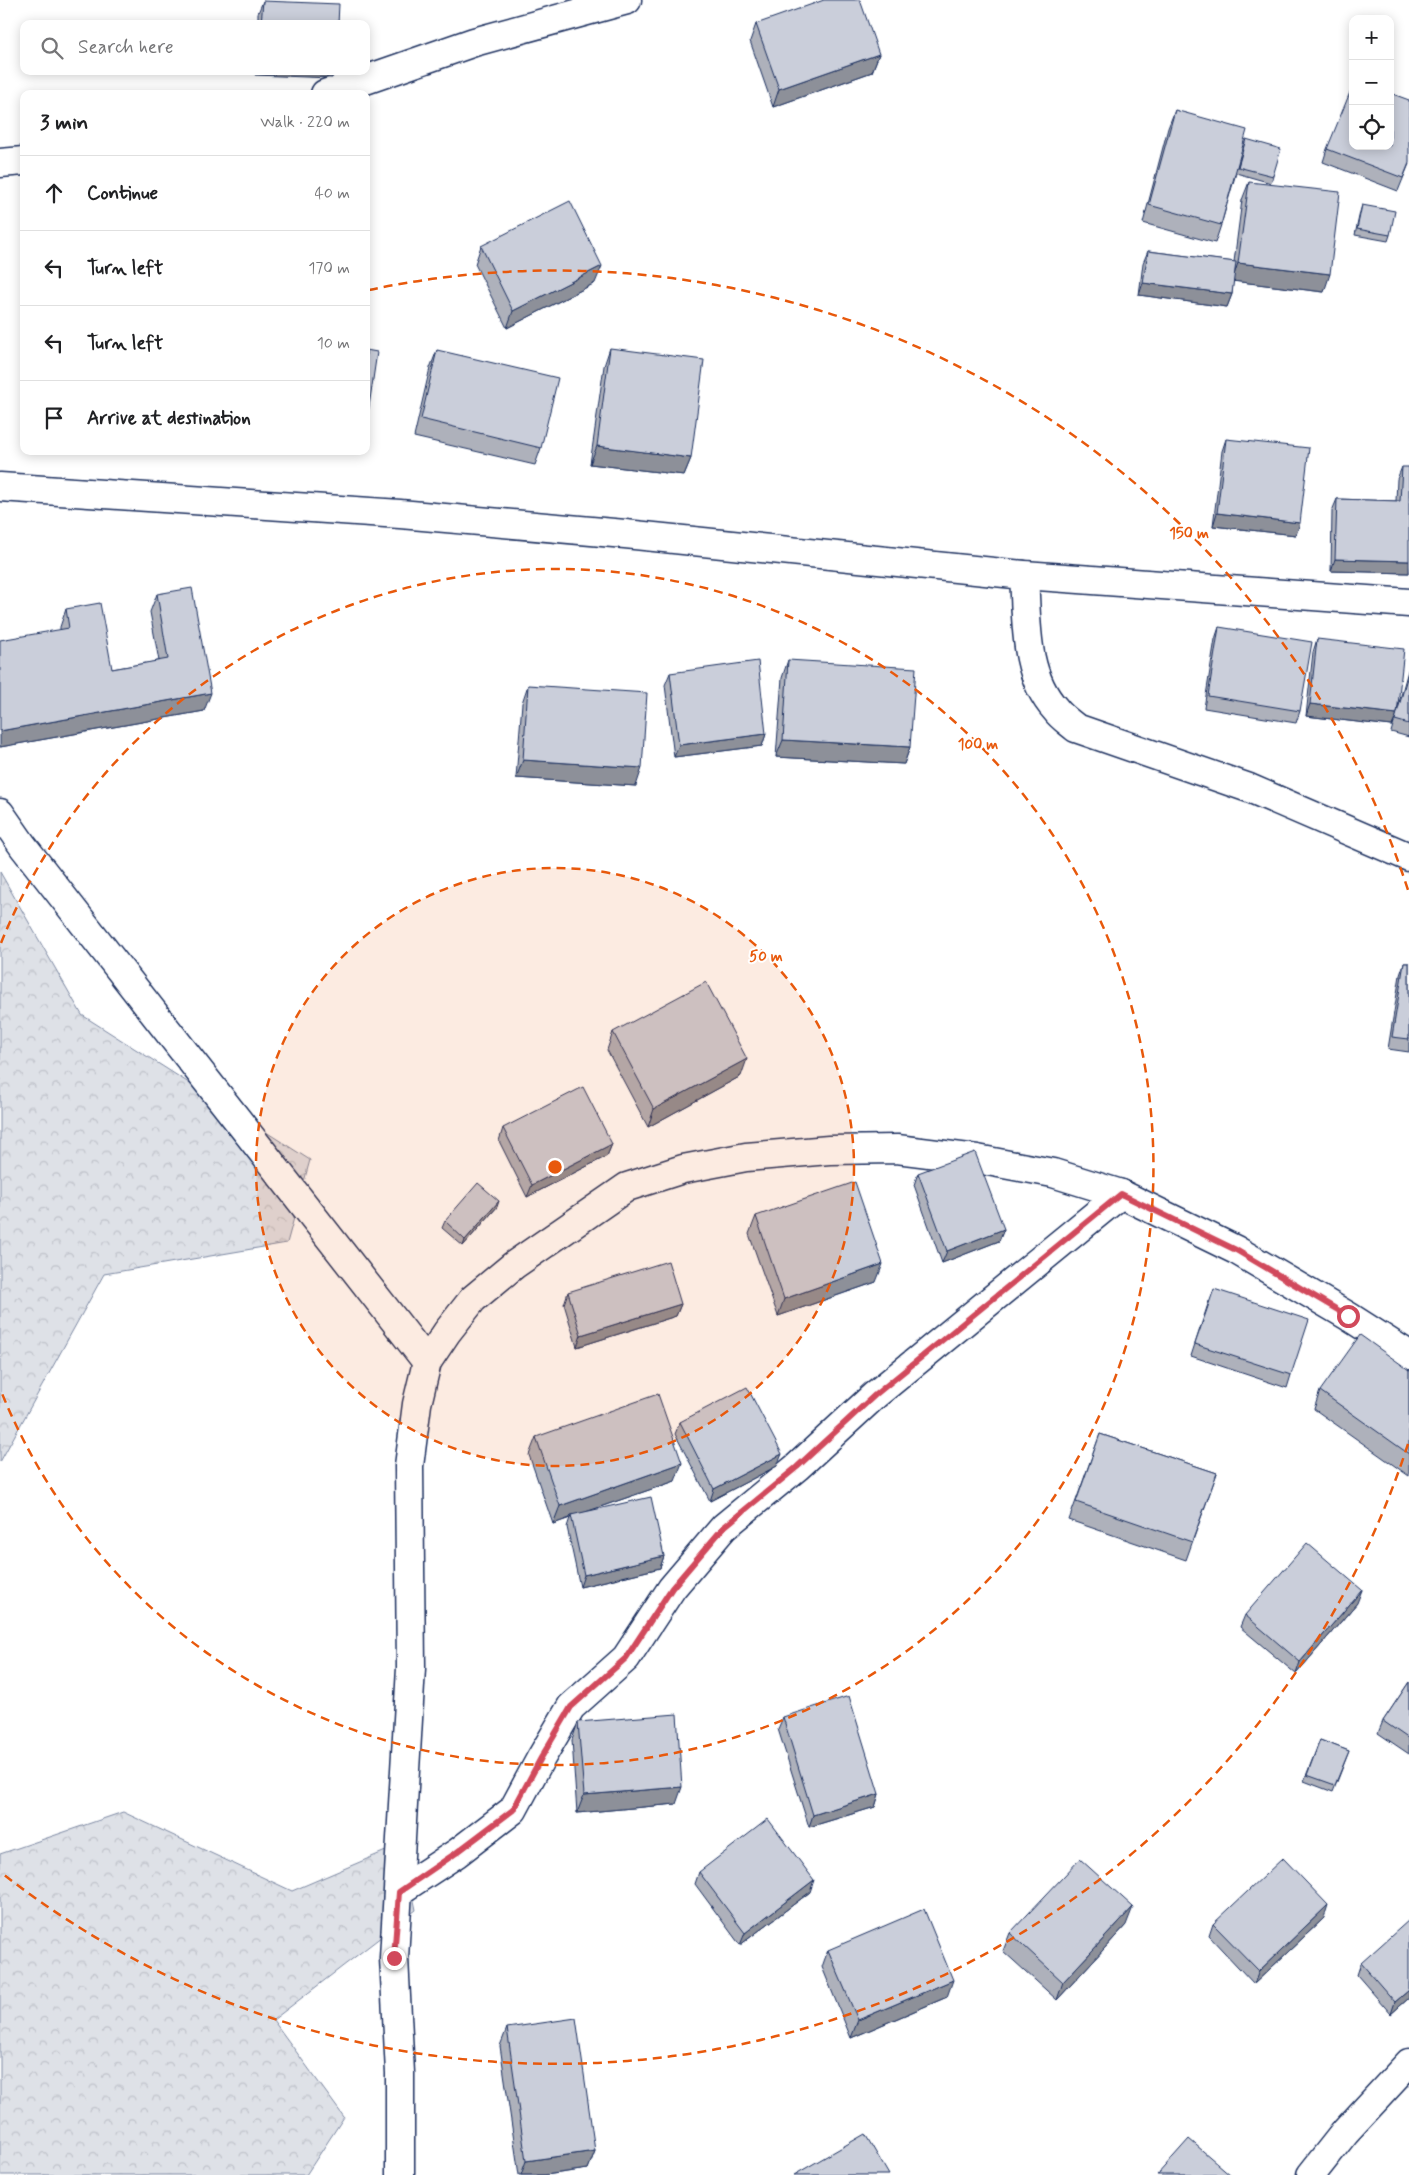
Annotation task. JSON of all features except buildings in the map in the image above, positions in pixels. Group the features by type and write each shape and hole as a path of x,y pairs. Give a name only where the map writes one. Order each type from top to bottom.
{"street":[{"path":"336,90 474,42 627,0"},
{"path":"0,163 20,161"},
{"path":"0,486 400,514 616,533 1024,575 1409,603"},
{"path":"1024,575 1029,657 1036,678 1055,709 1076,728 1249,788 1409,857"},
{"path":"0,813 29,854 427,1362"},
{"path":"400,2175 400,2073 394,1958 411,1668 409,1466 417,1404 427,1362 447,1332 474,1299 514,1265 627,1187 683,1169 746,1157 830,1150 897,1149 977,1158 1053,1173 1121,1194 1236,1250 1348,1316 1409,1355"},
{"path":"399,1892 456,1853 513,1810 571,1707 626,1658 672,1588 724,1527 797,1467 875,1395 1121,1194"},
{"path":"1311,2175 1345,2132 1409,2063"}],"green space":[{"path":"0,872 82,1015 310,1160 287,1243 104,1274 0,1462"},
{"path":"123,1812 292,1891 402,1844 416,1910 273,2020 344,2117 306,2175 0,2175 0,1854"}],"route":[{"path":"394,1958 399,1892 456,1853 513,1810 571,1707 626,1658 672,1588 692,1562 724,1527 797,1467 875,1395 1121,1194 1236,1250 1348,1316"}]}
